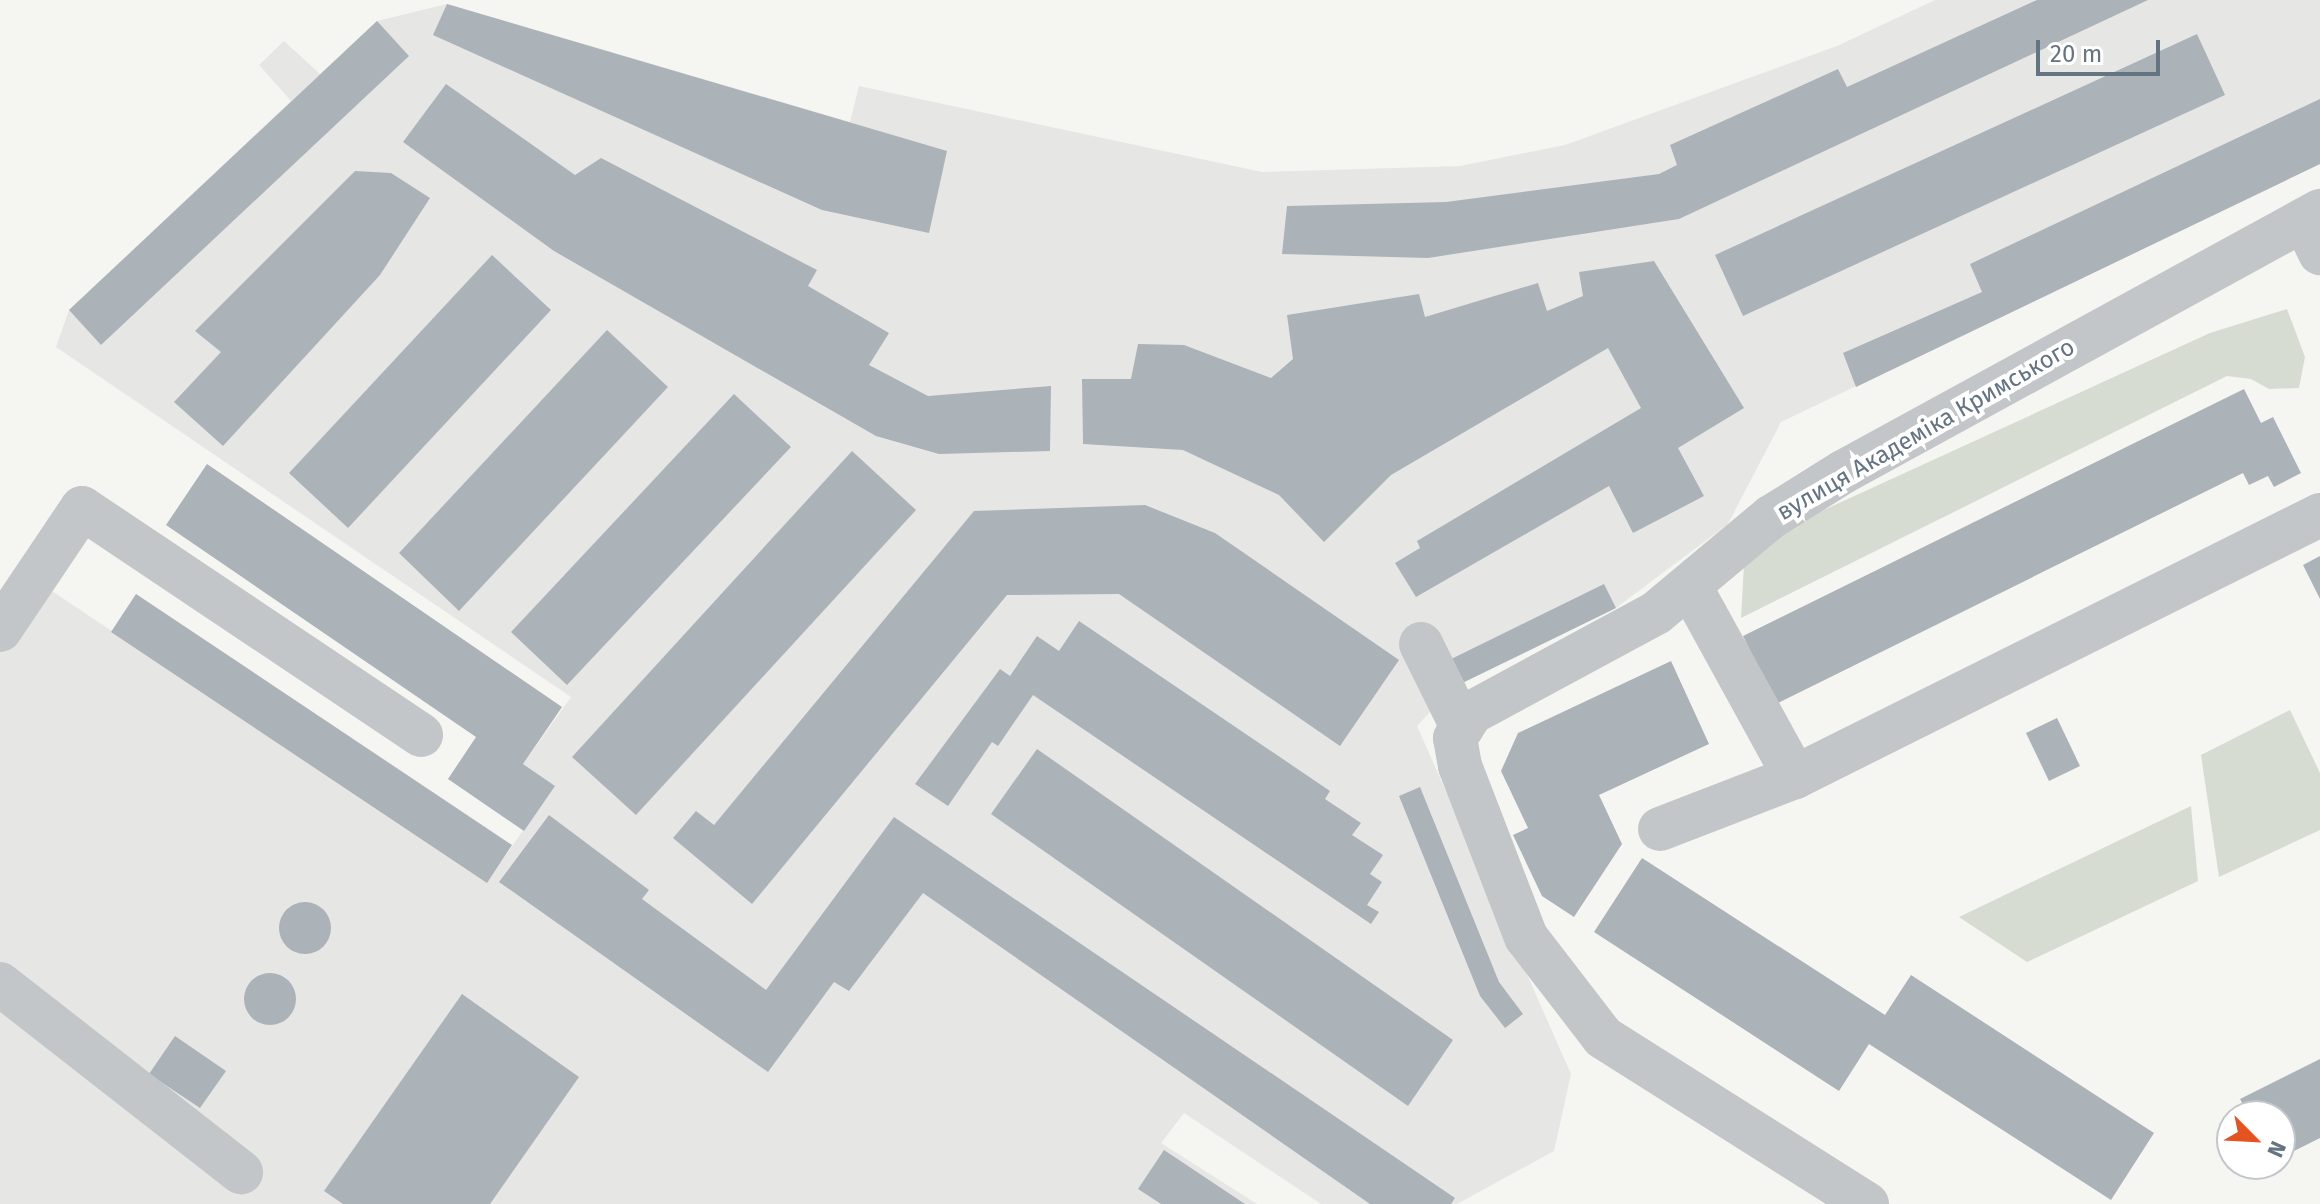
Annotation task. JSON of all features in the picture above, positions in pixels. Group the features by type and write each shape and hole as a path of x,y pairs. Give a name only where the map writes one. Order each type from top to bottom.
{"street":[{"name":"вулиця Академіка Кримського","path":"1462,727 1471,713 1656,613 1691,588 1771,517 1843,472 2315,228"},
{"path":"0,630 82,508 421,735"},
{"path":"1660,829 1795,777 2320,515"},
{"path":"1691,588 1795,777"},
{"path":"1421,644 1462,727 1455,738 1460,766 1526,937 1603,1037 1867,1204"},
{"path":"0,984 241,1172"}],"shaded area":[{"path":"1935,0 2320,0 2320,164 1781,422 1728,524 1616,608 1452,688 1417,726 1571,1074 1554,1151 1457,1204 1321,1204 1184,1113 1161,1143 1257,1204 0,1204 0,648 43,585 487,882 554,786 523,764 571,697 56,347 69,310 291,101 259,65 284,41 320,74 377,21 447,4 850,122 859,86 1262,172 1460,166 1565,145 1837,46"},
{"path":"2287,309 2305,357 2299,388 2269,389 2251,379 2227,376 1741,618 1744,564 1778,531 2210,333"},
{"path":"2290,710 2320,773 2320,830 2219,877 2201,755"},
{"path":"2191,806 2198,881 2027,962 1959,917"}],"building":[{"path":"2037,0 2148,0 1679,219 1428,258 1282,254 1287,206 1446,202 1659,174 1677,165 1670,145 1838,69 1847,87"},
{"path":"447,4 947,151 929,233 822,210 433,35"},
{"path":"377,21 409,56 101,345 69,310"},
{"path":"2197,34 2225,95 1743,316 1715,255"},
{"path":"446,84 575,175 601,158 817,270 808,286 889,333 869,365 928,396 1051,386 1050,451 939,454 876,436 554,251 403,142"},
{"path":"2320,99 2320,164 1856,387 1843,353 1982,292 1970,264"},
{"path":"355,171 391,173 430,198 380,275 223,446 174,402 221,352 195,331"},
{"path":"492,255 551,310 348,528 289,473"},
{"path":"1654,261 1744,408 1678,448 1704,496 1633,533 1609,486 1416,597 1395,563 1420,548 1417,541 1641,408 1608,348 1391,475 1324,542 1279,495 1183,450 1083,444 1082,379 1131,379 1138,344 1184,345 1271,378 1293,359 1287,315 1419,294 1425,317 1538,283 1547,311 1583,296 1579,272"},
{"path":"607,330 668,387 459,611 399,553"},
{"path":"2244,389 2261,423 2273,417 2301,473 2274,487 2268,476 2249,485 2243,473 1776,704 1743,636"},
{"path":"734,394 791,447 567,685 511,632"},
{"path":"852,451 916,510 636,815 572,757"},
{"path":"207,464 562,707 523,764 555,786 524,831 448,779 476,737 166,525"},
{"path":"1145,505 1215,533 1399,660 1340,746 1119,594 1007,595 752,904 673,838 696,811 714,825 974,511"},
{"path":"2320,556 2320,599 2303,565"},
{"path":"1604,584 1616,608 1452,688 1441,664"},
{"path":"136,594 512,845 487,883 111,632"},
{"path":"1079,621 1330,791 1325,799 1361,823 1352,835 1383,855 1370,874 1382,882 1367,905 1379,912 1371,924 1033,695 998,746 992,742 948,806 915,784 1000,669 1010,676 1037,636 1059,651"},
{"path":"1671,661 1709,744 1599,795 1622,844 1574,917 1542,896 1513,835 1528,828 1501,771 1518,733"},
{"path":"2057,718 2080,766 2049,781 2026,733"},
{"path":"1037,749 1453,1040 1408,1106 991,814"},
{"path":"1420,787 1499,982 1523,1014 1505,1028 1480,996 1399,796"},
{"path":"549,815 649,890 642,899 766,990 894,817 1455,1198 1451,1204 1370,1204 923,893 849,991 834,982 768,1072 499,882"},
{"path":"1642,858 1885,1015 1911,975 2154,1133 2111,1200 1869,1044 1839,1091 1594,932"},
{"path":"305,902 323,910 331,928 323,946 305,954 287,946 279,928 287,910"},
{"path":"270,973 288,981 296,999 288,1017 270,1025 252,1017 244,999 252,981"},
{"path":"462,994 579,1077 490,1204 343,1204 324,1191"},
{"path":"175,1036 226,1071 200,1108 149,1074"},
{"path":"2320,1059 2320,1138 2296,1150 2296,1100 2240,1099"},
{"path":"1164,1150 1245,1204 1161,1204 1138,1189"}]}
